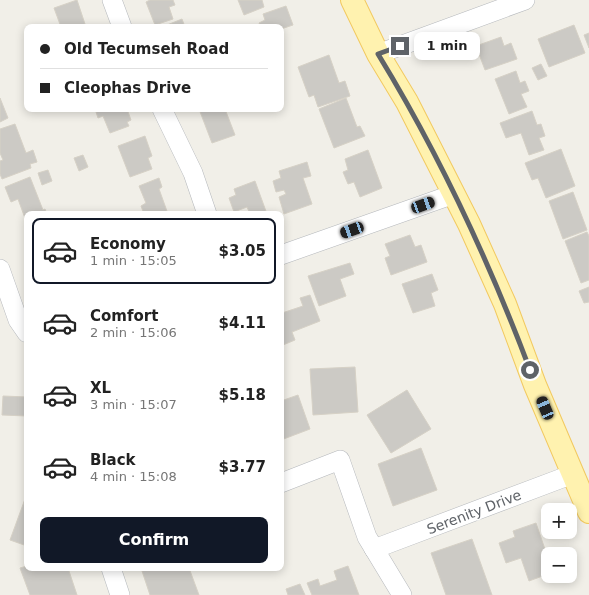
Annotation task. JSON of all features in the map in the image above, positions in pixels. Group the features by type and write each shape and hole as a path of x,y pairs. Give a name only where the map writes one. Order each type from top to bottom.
{"main road":[{"path":"352,0 378,54 407,102 454,194 504,304 535,386 589,512"}],"street":[{"path":"112,0 121,24"},
{"path":"378,54 525,0"},
{"path":"163,112 193,173 206,211"},
{"path":"284,254 454,194"},
{"path":"0,269 18,320 24,329"},
{"path":"284,482 340,460 367,537 402,595"},
{"name":"Serenity Drive","path":"374,549 573,474"},
{"path":"112,571 120,595"}],"building":[{"path":"77,0 85,24 60,24 54,8"},
{"path":"150,0 173,0 175,5 169,7 173,19 155,24 146,2"},
{"path":"238,0 262,0 264,7 244,15"},
{"path":"286,6 293,25 284,28 284,24 260,24 265,20 263,14"},
{"path":"182,19 184,24 170,24"},
{"path":"574,25 585,53 549,67 538,39"},
{"path":"589,33 589,48 584,35"},
{"path":"501,37 504,46 511,43 517,59 485,70 476,46"},
{"path":"329,55 339,83 345,81 350,96 318,107 314,95 309,97 298,67"},
{"path":"541,64 547,76 538,80 532,68"},
{"path":"516,71 520,83 525,81 529,91 521,94 527,107 509,114 495,79"},
{"path":"0,98 8,118 0,122"},
{"path":"346,98 357,127 360,126 365,136 334,148 319,109"},
{"path":"532,111 537,125 541,124 545,136 539,138 544,150 529,155 521,133 506,138 500,123"},
{"path":"96,112 128,112 131,120 127,122 129,126 110,133 103,116 98,118"},
{"path":"200,112 226,112 235,135 212,143"},
{"path":"15,124 26,153 33,150 37,162 30,164 31,168 2,179 0,174 0,161 3,160 0,153 0,129"},
{"path":"145,136 152,156 148,158 152,169 130,177 118,146"},
{"path":"561,149 575,186 546,198 538,178 532,180 525,163"},
{"path":"368,150 382,188 360,197 354,182 348,184 343,172 348,170 345,159"},
{"path":"83,155 88,167 79,171 74,158"},
{"path":"307,162 311,176 303,178 312,204 284,214 279,197 286,194 284,190 276,192 273,181 281,178 279,171"},
{"path":"48,170 52,181 42,185 38,173"},
{"path":"30,177 43,210 45,209 46,211 24,211 24,216 18,199 11,202 5,187"},
{"path":"159,178 162,187 159,189 167,211 143,211 141,206 146,203 139,186"},
{"path":"255,181 266,211 249,211 247,207 234,211 229,198 236,195 234,189"},
{"path":"573,192 587,230 563,239 549,201"},
{"path":"587,232 589,236 589,280 581,283 565,241"},
{"path":"410,235 415,247 421,245 427,262 391,275 385,258 390,256 385,244"},
{"path":"350,263 354,274 340,279 346,296 319,306 308,276"},
{"path":"432,274 438,290 431,293 435,306 413,313 402,284"},
{"path":"589,287 589,302 584,303 579,291"},
{"path":"310,295 320,321 292,332 295,340 284,345 284,312 303,306 300,298"},
{"path":"355,367 358,412 313,415 310,369"},
{"path":"407,390 431,429 391,453 367,415"},
{"path":"298,395 310,429 284,439 284,400"},
{"path":"3,396 24,397 24,416 2,415"},
{"path":"421,448 437,490 393,506 378,464"},
{"path":"24,502 24,545 10,540"},
{"path":"536,523 544,547 541,547 541,577 529,581 521,558 506,563 499,543 515,537 513,531"},
{"path":"472,539 492,595 446,595 431,553"},
{"path":"348,566 359,595 312,595 307,583 318,579 320,586 337,580 334,571"},
{"path":"24,567 24,571 69,571 77,595 30,595 20,568"},
{"path":"142,571 190,571 199,595 150,595"},
{"path":"300,584 305,595 288,595 286,589"}],"route":[{"path":"400,46 378,54 407,102 469,224 504,304 530,370"}]}
